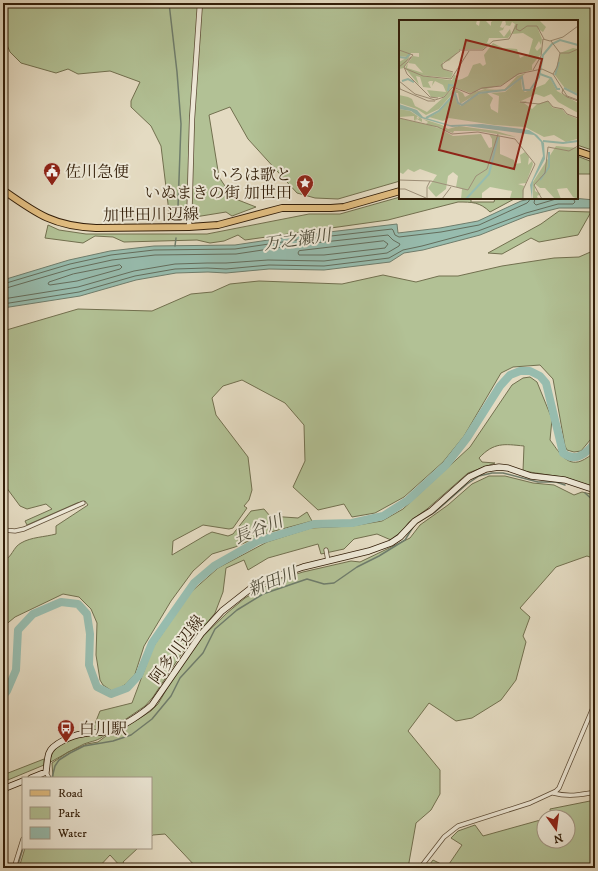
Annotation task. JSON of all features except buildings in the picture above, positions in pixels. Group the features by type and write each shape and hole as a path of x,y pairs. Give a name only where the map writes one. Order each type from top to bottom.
{"main road":[{"path":"578,151 595,157"},
{"name":"加世田川辺線","path":"3,190 43,217 67,225 96,228 189,227 218,225 282,208 344,207 399,191"},
{"name":"阿多川辺線","path":"46,772 49,751 56,745 76,735 98,733 115,729 152,705 201,634 222,612 243,594 266,580 303,567 369,551 391,543 400,537 415,521 431,511 469,477 493,467 508,468 531,476 565,480 595,490"},
{"path":"34,777 46,772"},
{"path":"3,789 22,781"}],"street":[{"path":"189,227 192,119 200,3"},
{"path":"3,530 15,531 24,529 83,503"},
{"path":"326,550 328,561"},
{"path":"420,868 444,837 458,826 530,803 553,793 559,788 595,703"},
{"path":"46,772 48,777"},
{"path":"553,793 563,796 571,796 595,792"},
{"path":"14,868 22,842"}],"green space":[{"path":"3,3 595,3 595,151 578,145 578,20 399,20 399,181 338,199 315,198 297,193 248,139 230,107 209,115 219,177 233,198 256,207 232,216 226,212 195,217 169,212 161,146 151,126 131,107 131,101 140,82 110,71 78,74 68,69 56,73 21,63 10,52 3,36"},
{"path":"578,156 595,163 595,178 590,174 578,174"},
{"path":"399,197 399,199 471,199 471,202 494,202 495,199 514,199 490,212 483,206 476,203 458,202 388,220 245,240 238,235 224,241 210,243 197,240 124,242 113,237 95,236 83,243 45,238 48,225 59,230 86,234 207,234 309,214 340,214"},
{"path":"559,211 591,212 578,235 539,242 531,238 502,254 488,253 541,224"},
{"path":"595,250 595,434 581,451 574,452 567,450 565,446 553,379 540,365 513,367 501,373 464,436 443,462 404,497 375,513 352,517 344,504 318,510 293,487 305,461 304,425 285,403 242,380 223,386 212,398 216,415 248,457 252,490 249,500 244,506 247,508 233,528 229,529 203,525 173,541 172,555 212,532 228,536 233,534 251,511 264,509 270,516 298,518 307,512 312,521 267,533 235,547 212,554 193,571 171,601 144,646 135,674 126,684 118,689 112,691 103,685 100,680 96,655 97,623 91,609 79,597 63,594 15,617 3,627 3,561 6,560 21,543 34,538 56,534 56,526 88,505 85,501 77,503 27,525 25,521 52,509 46,504 27,509 20,506 3,483 3,331 78,309 152,311 191,294 212,292 230,284 259,281 342,284 383,275 416,282 439,276 458,276 502,266 554,258 579,257"},
{"path":"530,377 537,382 552,419 550,440 559,453 567,460 576,462 583,460 595,452 595,488 562,477 523,471 524,446 500,445 490,449 479,458 482,462 495,463 468,473 427,509 409,522 403,530 391,540 377,534 354,539 344,549 321,554 318,544 268,558 248,570 244,560 226,568 223,592 215,613 182,653 153,697 145,706 126,719 109,728 92,731 100,711 132,703 153,647 191,592 218,568 267,542 311,528 352,526 382,521 403,509 470,447 512,385 523,378"},
{"path":"489,476 505,476 533,483 554,485 574,495 582,492 595,495 595,559 587,556 556,567 520,608 530,617 523,636 526,642 516,680 501,700 472,718 456,721 429,703 408,731 440,770 440,794 431,810 416,823 408,868 197,868 165,834 152,836 152,777 53,777 52,763 68,752 87,744 98,742 151,711 158,704 182,663 198,641 245,598 277,580 303,572 351,561 360,562 410,538 420,525 448,505 472,484"},
{"path":"105,735 66,753 49,763 52,754 63,743 79,737"},
{"path":"44,759 44,765 3,782 3,775"},
{"path":"595,800 595,868 427,868 433,860 447,867 462,845 451,838 458,831 475,825 483,836 536,821 536,849 576,849 576,809 550,809"},
{"path":"25,849 137,849 123,862 125,866 122,868 110,855 98,868 19,868"}],"water":[{"name":"万之瀬川","path":"530,199 578,199 595,200 595,208 559,208 527,216 480,235 423,250 404,253 390,262 324,270 269,269 226,273 176,273 136,280 80,296 3,308 3,280 69,260 110,251 154,246 235,245 295,236 397,224 398,233 440,228 478,221 521,201"}],"waterway":[{"path":"169,3 181,124 178,207"},
{"path":"175,246 176,238"},
{"name":"長谷川","path":"3,696 7,691 16,670 18,630 33,614 61,602 78,604 87,614 90,634 89,665 97,687 111,694 127,688 139,675 152,643 194,583 214,566 258,541 314,524 352,523 383,516 408,500 446,465 467,438 500,386 510,375 520,371 530,371 540,376 546,383 563,453 568,456 577,457 585,453 595,442"},
{"name":"新田川","path":"52,777 55,766 59,760 70,753 84,746 113,741 131,735 152,719 171,696 180,678 203,653 215,629 237,610 263,594 307,579 324,584 334,583 357,567 405,540 415,524 435,512 467,484 479,476 492,473 503,473 538,482 556,482 565,485"},
{"name":"新田川","path":"585,493 595,502"},
{"name":"新田川","path":"17,868 23,849"}],"place":[{"name":"佐川急便","path":"52,186"},
{"name":"いろは歌と いぬまきの街 加世田","path":"305,198"},
{"name":"白川駅","path":"66,743"}]}
